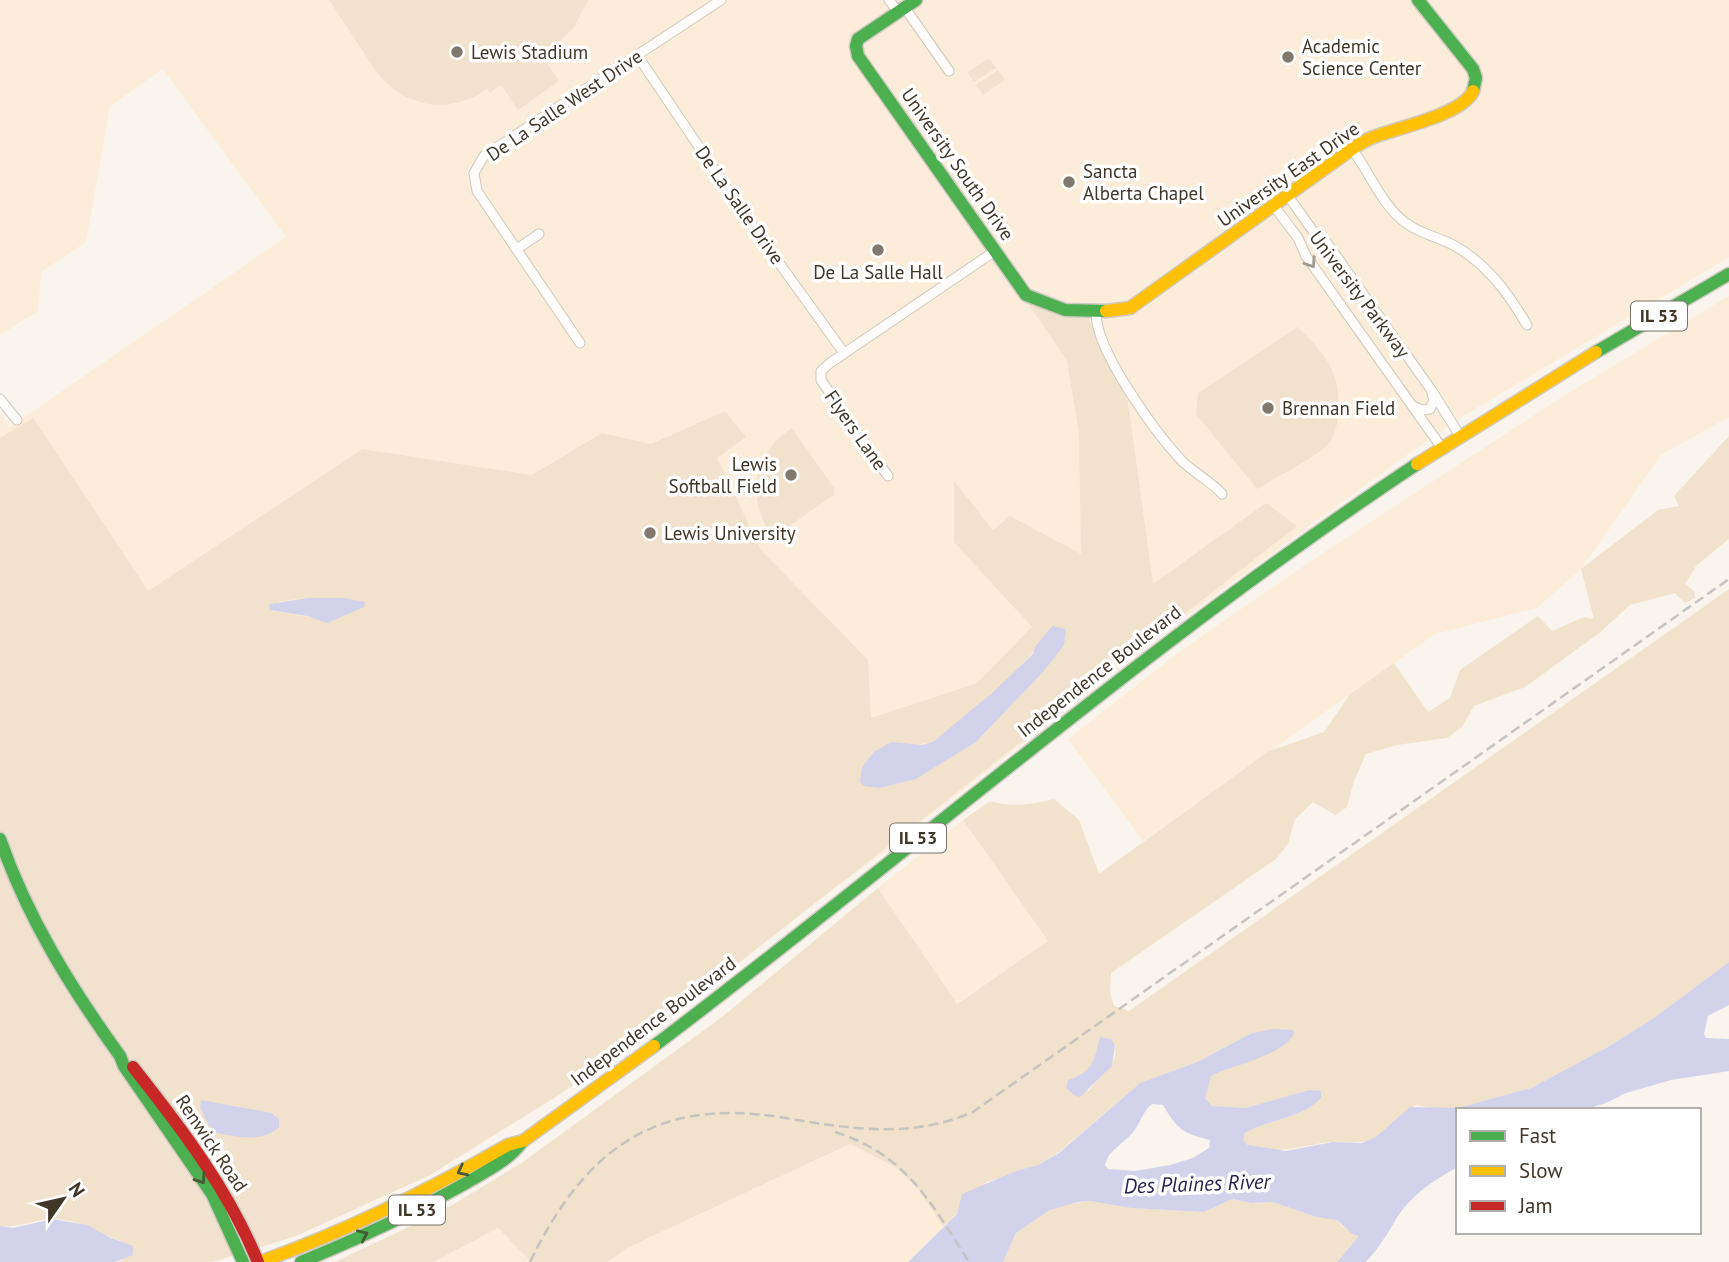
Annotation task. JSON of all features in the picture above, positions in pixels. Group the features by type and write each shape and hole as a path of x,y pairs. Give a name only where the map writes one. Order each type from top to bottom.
{"main road":[{"name":"University East Drive","path":"1026,295 1047,307 1096,313 1130,308 1352,149 1369,139 1452,110 1472,95 1476,79 1473,69 1418,0"},
{"name":"University South Drive","path":"906,7 858,39 858,56 1026,295"},
{"name":"Independence Boulevard","path":"301,1262 374,1231 445,1195 516,1151 523,1141 687,1021 1201,616 1313,535 1460,436 1729,274"},
{"name":"Renwick Road","path":"0,839 26,906 50,953 79,1000 120,1056 124,1066 212,1194 243,1262"},
{"name":"Renwick Road","path":"120,1056 127,1059 204,1160 234,1210 259,1262"},
{"name":"Independence Boulevard","path":"259,1262 359,1223 508,1145 523,1141"}],"street":[{"name":"De La Salle West Drive","path":"580,343 477,191 474,173 484,156 721,0"},
{"path":"888,0 906,7 949,71"},
{"name":"De La Salle Drive","path":"637,55 751,224 844,353"},
{"path":"1352,149 1398,216 1414,228 1455,246 1482,266 1498,281 1527,324"},
{"name":"University Parkway","path":"1288,196 1312,231 1327,243 1432,391 1460,436"},
{"name":"University Parkway","path":"1275,206 1298,238 1306,256 1442,448"},
{"path":"517,250 540,234"},
{"path":"844,353 995,251"},
{"path":"1096,313 1096,323 1104,343 1135,401 1182,461 1222,494"},
{"name":"Flyers Lane","path":"844,353 821,370 821,380 888,476"},
{"path":"1412,405 1422,411 1428,410 1434,400 1432,391"},
{"path":"0,399 17,420"}],"shaded area":[{"name":"Lewis University","path":"0,0 1729,0 1729,257 1465,415 1415,449 1185,617 863,868 561,1086 0,768 0,413 10,427 286,237 163,69 110,106 86,242 41,272 38,311 0,335"},
{"name":"Lewis Stadium","path":"329,0 588,0 574,27 558,46 543,57 559,81 518,110 501,85 490,93 487,89 473,97 444,105 415,101 402,94 378,74"},
{"path":"989,58 996,68 974,82 967,72"},
{"path":"998,70 1005,80 983,95 976,85"},
{"path":"1729,296 1729,417 1661,455 1581,569 1537,608 1435,634 1143,841 1068,739 1179,652 1308,563 1562,397"},
{"path":"1029,305 1088,317 1128,402 1153,584 1266,503 1297,526 634,1045 430,1175 296,1236 212,1262 115,1262 123,1260 121,1241 82,1224 64,1220 47,1219 0,1226 0,438 33,418 148,591 362,449 532,475 602,433 651,444 725,411 746,437 717,458 761,550 868,660 871,718 977,683 1032,627 954,542 954,481 993,530 1010,516 1081,554 1079,432 1067,361","holes":["344,598 365,603 314,618 271,611 279,601","1044,635 1043,672 976,742 916,779 880,788 915,746 935,740 996,690 1027,659"]},
{"name":"Brennan Field","path":"1297,327 1324,356 1335,377 1339,402 1336,428 1327,446 1257,489 1196,414 1198,393"},
{"name":"Lewis Softball Field","path":"792,428 834,488 834,495 773,537 759,508 757,478 769,451"},
{"path":"1729,436 1729,539 1696,566 1685,584 1694,591 1695,598 1685,603 1675,593 1630,605 1598,634 1525,687 1474,706 1462,727 1447,738 1397,745 1366,754 1354,781 1347,807 1335,815 1313,802 1295,819 1288,844 1276,859 1111,973 1110,993 1114,1006 1129,1011 1729,589 1729,962 1654,1018 1606,1048 1531,1088 1458,1108 1441,1109 1415,1105 1387,1130 1372,1139 1262,1150 1243,1140 1245,1133 1295,1115 1321,1098 1312,1090 1246,1108 1212,1106 1205,1098 1209,1078 1233,1066 1285,1029 1252,1033 1197,1062 1140,1083 1059,1152 1038,1165 987,1182 943,1227 920,1191 895,1167 850,1144 627,1248 608,1262 531,1262 498,1228 434,1262 335,1262 444,1210 523,1162 722,1017 878,888 957,1004 1048,941 963,820 990,801 1015,805 1054,799 1079,820 1099,874 1269,751 1324,732 1350,694 1394,663 1428,712 1450,698 1460,670 1538,616 1552,631 1584,617 1594,619 1581,569 1658,510 1679,506 1674,496","holes":["1100,1037 1111,1039 1115,1055 1109,1068 1089,1091 1068,1081 1088,1070"]},
{"path":"963,820 1048,941 956,1004 878,888"},
{"path":"850,1144 895,1167 920,1191 943,1227 908,1262 608,1262 627,1248"},
{"path":"1232,1199 1251,1203 1273,1202 1316,1217 1337,1220 1343,1227 1359,1236 1337,1262 1003,1262 1016,1233 1050,1210 1065,1205 1090,1201 1131,1208 1204,1212"},
{"path":"498,1228 531,1262 434,1262"}],"water":[{"path":"308,598 344,598 365,602 364,607 327,623 307,616 269,610 270,604"},
{"path":"1052,626 1066,629 1064,645 1043,672 976,742 916,779 880,788 864,786 860,782 862,767 874,752 891,742 923,745 934,741 991,694 1033,654 1035,647"},
{"path":"1729,962 1729,1005 1708,1016 1704,1034 1706,1038 1729,1039 1729,1071 1671,1080 1626,1093 1590,1108 1458,1108 1531,1088 1606,1048 1654,1018"},
{"name":"Des Plaines River","path":"1274,1029 1293,1030 1294,1033 1289,1041 1269,1053 1211,1076 1205,1098 1212,1106 1246,1108 1309,1090 1321,1091 1321,1098 1295,1115 1245,1133 1243,1140 1248,1145 1286,1151 1333,1142 1362,1143 1376,1137 1410,1107 1458,1108 1456,1168 1431,1183 1407,1204 1366,1262 1337,1262 1359,1236 1351,1233 1337,1220 1316,1217 1273,1202 1251,1203 1232,1199 1204,1212 1078,1202 1050,1210 1016,1233 1003,1262 908,1262 957,1214 962,1194 1016,1171 1038,1165 1059,1153 1140,1083 1197,1062 1252,1033","holes":["1152,1104 1163,1105 1173,1120 1193,1135 1210,1140 1209,1148 1193,1158 1135,1171 1108,1169 1105,1165 1110,1155 1134,1131"]},
{"path":"1100,1037 1111,1039 1115,1045 1112,1066 1080,1097 1074,1095 1066,1088 1068,1080 1088,1069"},
{"path":"201,1100 271,1113 279,1119 279,1127 257,1137 217,1133 209,1126 200,1107"},
{"path":"52,1219 87,1225 133,1246 133,1255 115,1262 0,1262 0,1226 13,1228"}],"railway":[{"path":"530,1262 573,1191 599,1163 627,1141 658,1125 694,1116 734,1113 853,1128 901,1129 949,1121 973,1112 1729,579"},
{"path":"835,1132 881,1153 899,1168 929,1201 969,1262"}],"traffic: fast":[{"path":"916,0 858,39 858,56 1026,295 1065,310 1106,311"},
{"path":"1418,0 1473,69 1476,78 1473,91"},
{"path":"1596,352 1729,274"},
{"path":"654,1046 1221,602 1417,464"},
{"path":"0,839 11,869 52,952 124,1066 212,1194 243,1262"},
{"path":"301,1262 385,1225 446,1194 496,1165 522,1142"}],"traffic: slow":[{"path":"1106,311 1130,308 1361,143 1443,114 1467,100 1473,91"},
{"path":"1417,464 1596,352"},
{"path":"260,1262 356,1223 508,1145 523,1141 654,1046"}],"traffic: jam":[{"path":"133,1067 218,1185 233,1209 258,1262"}],"place":[{"name":"Lewis Stadium","path":"457,52"},
{"name":"Academic Science Center","path":"1288,57"},
{"name":"Sancta Alberta Chapel","path":"1069,182"},
{"name":"De La Salle Hall","path":"878,250"},
{"name":"Brennan Field","path":"1268,408"},
{"name":"Lewis Softball Field","path":"791,475"},
{"name":"Lewis University","path":"650,533"}]}
